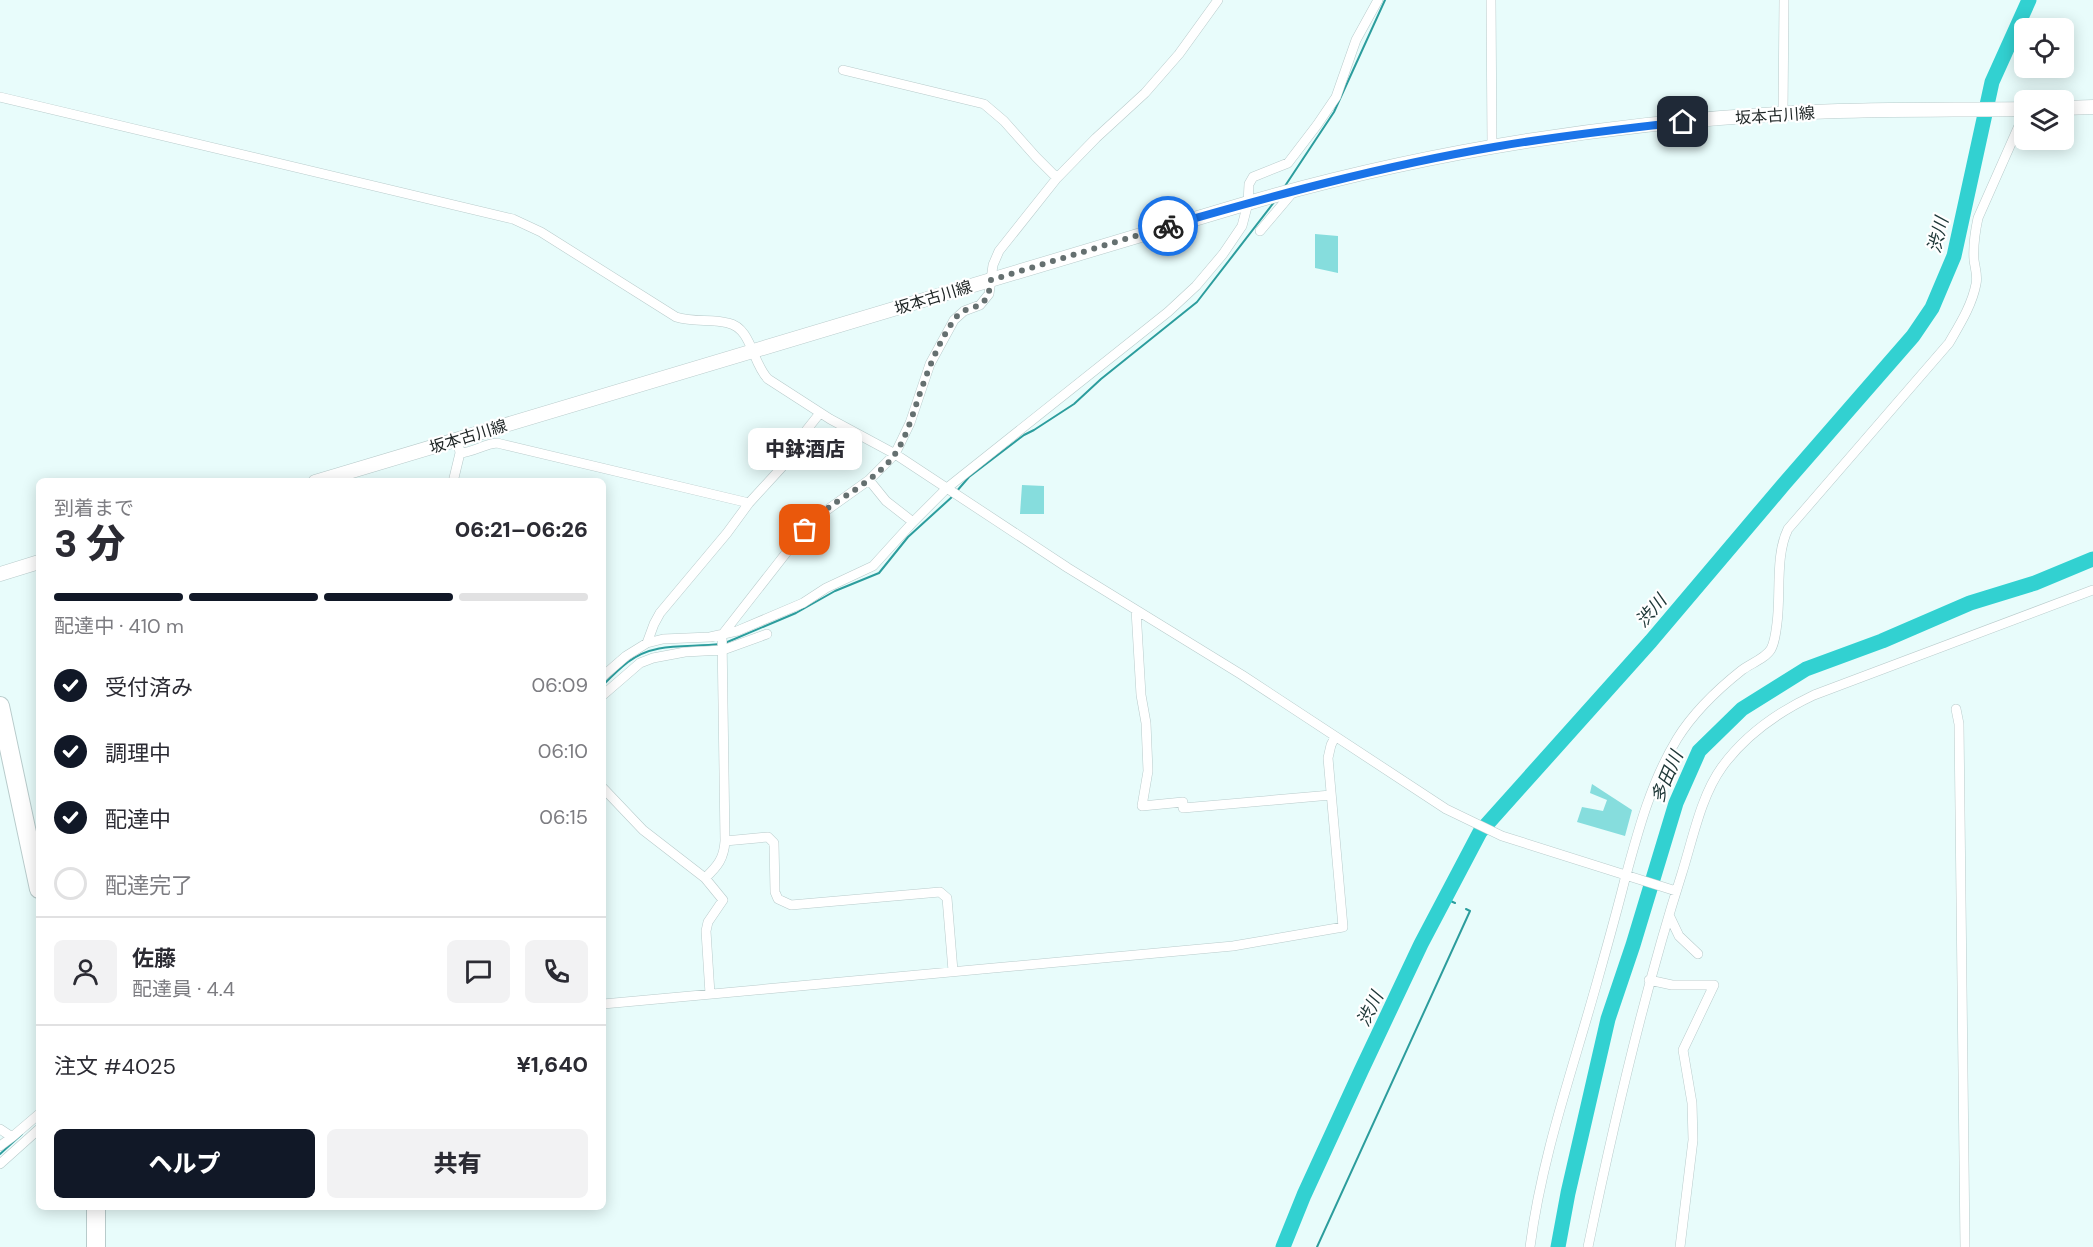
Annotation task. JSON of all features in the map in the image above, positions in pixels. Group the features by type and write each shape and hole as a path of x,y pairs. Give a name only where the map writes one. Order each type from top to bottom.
{"highway":[{"path":"0,706 36,874"},
{"path":"96,1210 96,1247"}],"main road":[{"path":"2074,108 2093,107"},
{"name":"坂本古川線","path":"331,478 459,446 752,351 1248,202 1387,168 1492,147 1599,131 1683,122 1783,114 2014,110"},
{"path":"0,573 36,563"}],"street":[{"path":"705,878 722,859 725,841 722,643 805,530 826,509 869,480 895,454 910,423 930,364 954,320 964,311 984,301 989,294 993,265 999,251 1057,178 1145,93 1179,54 1218,0"},
{"path":"606,673 626,656 647,643 663,639 722,643 873,566 913,522 949,489 1168,312 1196,286 1223,254 1242,226 1248,202 1249,184 1253,177 1288,163 1335,97 1356,40 1378,0"},
{"path":"1491,0 1492,147"},
{"path":"1783,114 1784,0"},
{"path":"843,70 984,104 1004,121 1057,178"},
{"path":"0,97 513,219 541,232 676,316 688,321 730,323 739,328 763,374 768,379 820,413 895,454 1136,610 1242,675 1446,809 1499,835 1673,890"},
{"path":"1530,1247 1536,1205 1558,1112 1628,877 1634,846 1665,760 1678,737 1713,696 1742,670 1771,651 1779,604 1781,547 1788,529 1948,343 1969,307 1977,281 1974,237 1978,219 2014,130"},
{"path":"1260,231 1294,190"},
{"path":"647,643 660,614 727,533 748,503 782,467 797,442 820,413"},
{"path":"454,478 459,446 471,452 497,443 748,503"},
{"path":"869,480 886,501 913,522"},
{"path":"1588,1247 1650,980 1669,915 1673,890 1706,798 1721,769 1734,752 1771,718 1806,698 2093,590"},
{"path":"1136,610 1148,771 1142,806 1182,802 1183,808 1331,795"},
{"path":"606,692 640,663 653,658 767,634"},
{"path":"1956,709 1959,724 1965,1247"},
{"path":"606,1004 1233,946 1343,927 1328,758 1335,738"},
{"path":"606,791 643,830 705,878 723,900 708,922 706,931 710,994"},
{"path":"725,841 768,837 772,840 774,843 775,892 778,899 791,905 940,892 947,898 952,971"},
{"path":"1669,915 1679,936 1698,954"},
{"path":"1650,980 1672,986 1714,985 1683,1050 1692,1103 1693,1140 1680,1247"},
{"path":"0,1146 36,1117"},
{"path":"0,1129 12,1137"},
{"path":"0,1164 36,1132"}],"shaded area":[{"path":"1315,234 1338,236 1338,273 1315,268"},
{"path":"1022,485 1044,486 1044,514 1020,514"},
{"path":"1592,784 1632,810 1625,836 1577,822 1582,807 1603,811 1607,800 1590,793"}],"waterway":[{"path":"1285,186 1334,112 1385,0"},
{"name":"渋川","path":"1283,1247 1304,1195 1421,944 1480,832 1651,641 1913,336 1932,308 1954,256 1992,82 2029,0"},
{"path":"956,492 969,477 1024,435 1074,404 1101,379 1197,302 1275,201"},
{"path":"725,643 796,613 835,591 879,573 908,537 953,496"},
{"name":"多田川","path":"1558,1247 1608,1019 1676,803 1699,751 1742,709 1806,669 1882,641 1970,603 2035,583 2093,559"},
{"path":"606,682 628,662 649,651 661,648 720,644"},
{"path":"1444,898 1455,903"},
{"path":"1317,1247 1470,911 1466,909"},
{"path":"0,1154 22,1134"}],"way so far":[{"path":"805,530 826,509 869,480 895,454 910,423 930,364 954,320 964,311 984,301 989,294 991,280 1168,226"}],"place":[{"name":"中鉢酒店","path":"805,530"}],"route":[{"path":"1168,226 1272,195 1387,168 1492,147 1599,131 1683,122"}]}
